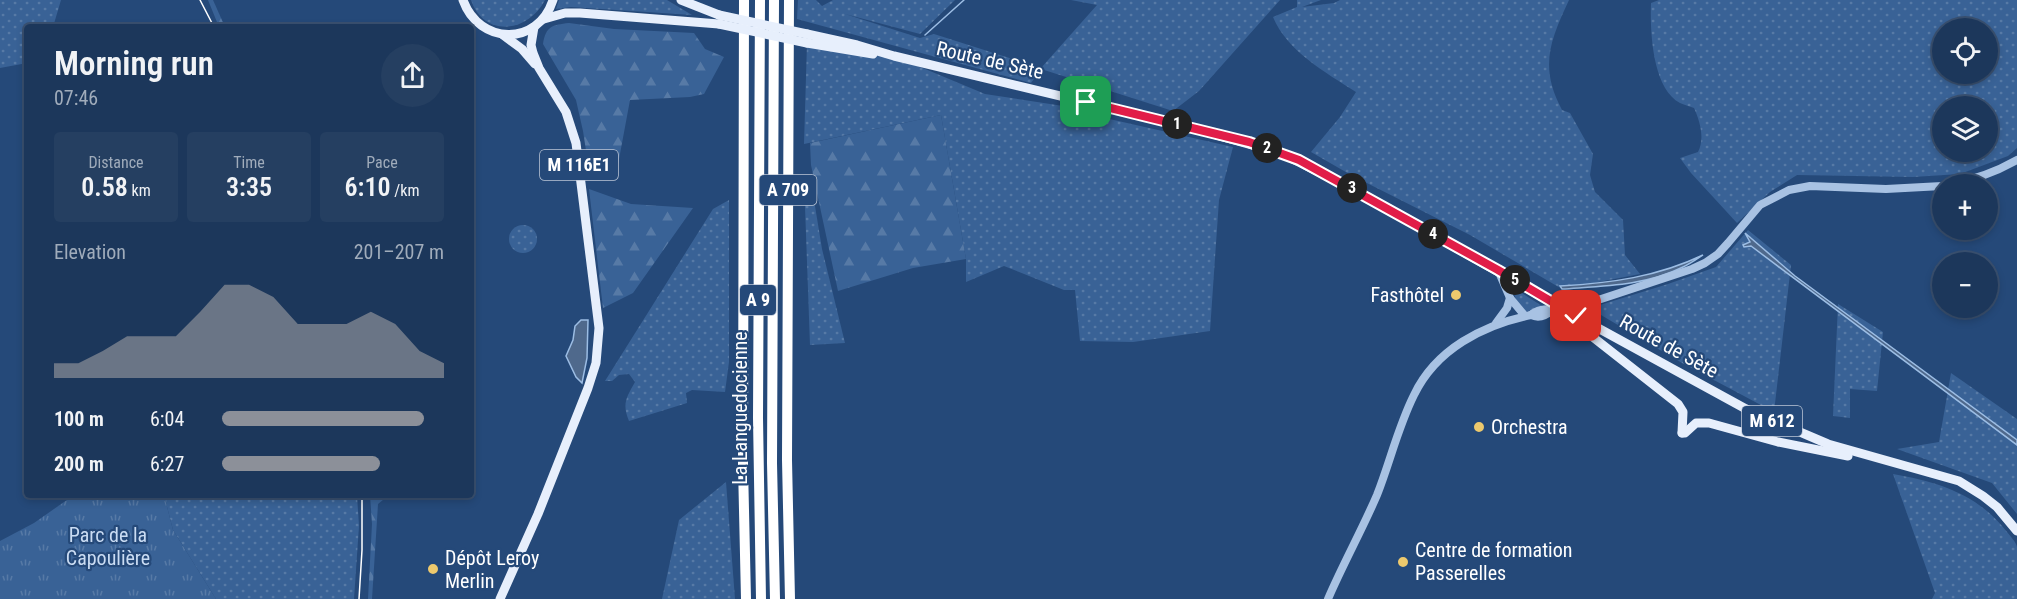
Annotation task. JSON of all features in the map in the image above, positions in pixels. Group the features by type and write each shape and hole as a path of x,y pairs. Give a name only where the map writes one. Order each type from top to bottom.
{"highway":[{"name":"A 709","path":"744,0 743,466 746,599"},
{"name":"La Languedocienne","path":"760,0 758,430 761,599"},
{"name":"La Languedocienne","path":"774,0 772,463 775,599"},
{"name":"A 709","path":"789,0 787,391 792,599"}],"main road":[{"path":"463,0 470,15 481,26 503,35 514,35 534,27 544,19 553,0"},
{"name":"Route de Sète","path":"681,0 719,20"},
{"name":"Route de Sète","path":"544,19 571,12 719,20 807,38 856,52 894,56 1173,123 1281,153 1324,173 1498,270 1557,309 1576,316 1746,409 1828,444 1959,481 1997,507 2017,531"},
{"name":"M 116E1","path":"534,27 531,45 539,68"},
{"name":"M 116E1","path":"500,599 538,514 588,388 596,363 599,328 576,143 566,112 539,68 522,49 503,35"},
{"path":"1592,302 1591,316 1595,327"},
{"name":"M 612","path":"1576,316 1580,327 1678,404 1683,412 1682,433 1696,423 1709,423 1778,442 1857,458 1863,455"}],"street":[{"path":"1989,174 2017,160"},
{"path":"1328,599 1366,520 1414,396 1423,380 1452,348 1465,339 1495,325 1528,316 1534,312 1592,302 1692,269 1718,254 1760,205 1773,197 1799,187 1886,189 1932,187"},
{"path":"1498,270 1510,298 1528,316"},
{"path":"1495,325 1507,308 1510,298"}],"green space":[{"path":"0,0 61,0 54,24 24,24 24,64 0,68"},
{"path":"208,0 213,0 224,24 218,24"},
{"path":"471,0 545,0 528,19 518,25 506,27 486,21 477,12"},
{"path":"559,0 667,0 692,15 571,7 556,9"},
{"path":"798,0 816,0 822,6 833,0 955,0 920,34 845,14 920,38 934,34 1041,68 1097,5 1071,0 1280,0 1199,91 1173,111 1041,69 1031,83 797,19"},
{"path":"1297,0 1321,0 1302,7 1334,3 1340,0 1569,0 1552,41 1549,67 1551,80 1562,110 1570,113 1593,154 1590,175 1595,192 1623,220 1625,255 1640,274 1562,289 1470,235 1351,175 1311,152 1340,117 1356,92 1308,60 1279,29 1273,17 1297,7"},
{"path":"1659,0 2017,0 2017,148 2008,156 1998,160 1998,96 1932,96 1932,162 1992,162 1960,174 1913,177 1797,175 1770,192 1737,223 1680,158 1698,152 1701,130 1694,108 1680,103 1671,96 1664,85 1658,72 1651,28 1651,3"},
{"path":"569,23 614,29 694,33 705,49 724,57 704,94 690,97 630,100 617,170 589,170 576,100 543,44 548,30"},
{"path":"807,43 894,56 985,94 1076,108 1105,118 1233,147 1219,200 1210,331 1133,342 1080,341 1075,290 1064,290 1004,266 966,282 966,259 941,115 804,144"},
{"path":"941,115 966,259 913,268 838,291 811,165 810,143"},
{"path":"804,179 814,200 822,249 845,343 810,345"},
{"path":"589,189 631,204 693,208 633,293 603,308"},
{"path":"729,200 729,362 725,392 692,390 686,393 687,403 629,421 626,401 635,382 629,374 619,375 612,381 605,381 713,209"},
{"path":"523,225 533,229 537,239 533,249 523,253 513,249 509,239 513,229"},
{"path":"1748,230 1791,265 1774,412 1682,363 1601,315 1600,305 1716,267"},
{"path":"1512,287 1542,306 1526,312 1517,303"},
{"path":"1838,304 1883,332 1877,391 1850,389 1850,418 1833,416"},
{"path":"1951,373 2017,419 2017,514 1992,483 1897,449 1939,442"},
{"path":"1893,474 1926,481 1956,492 1970,499 1996,519 2017,547 2017,599 1932,599 1935,593"},
{"path":"726,482 735,599 662,599 679,520"},
{"name":"Parc de la Capoulière","path":"70,498 165,498 173,530 216,599 0,599 0,541 34,523"},
{"path":"165,498 357,498 359,526 354,599 216,599 173,530"},
{"path":"370,498 385,498 378,504 372,599 368,599 372,524"}],"shaded area":[{"path":"1745,233 1795,276 2017,440 2017,445 1751,246 1744,247 1743,245 1750,242"},
{"path":"1703,255 1669,273 1639,282 1562,289 1560,286 1633,278 1668,269"},
{"path":"581,320 588,320 587,358 582,383 576,377 566,356 573,340 575,326"}],"waterway":[{"path":"925,35 964,0"}],"tram line":[{"path":"200,0 212,24"},
{"path":"359,599 362,498"}],"place":[{"name":"Fasthôtel","path":"1456,295"},
{"name":"Orchestra","path":"1479,427"},
{"name":"Centre de formation Passerelles","path":"1403,562"},
{"name":"Dépôt Leroy Merlin","path":"433,569"}],"route":[{"path":"1086,102 1249,142 1299,160 1498,270 1576,316"}]}
